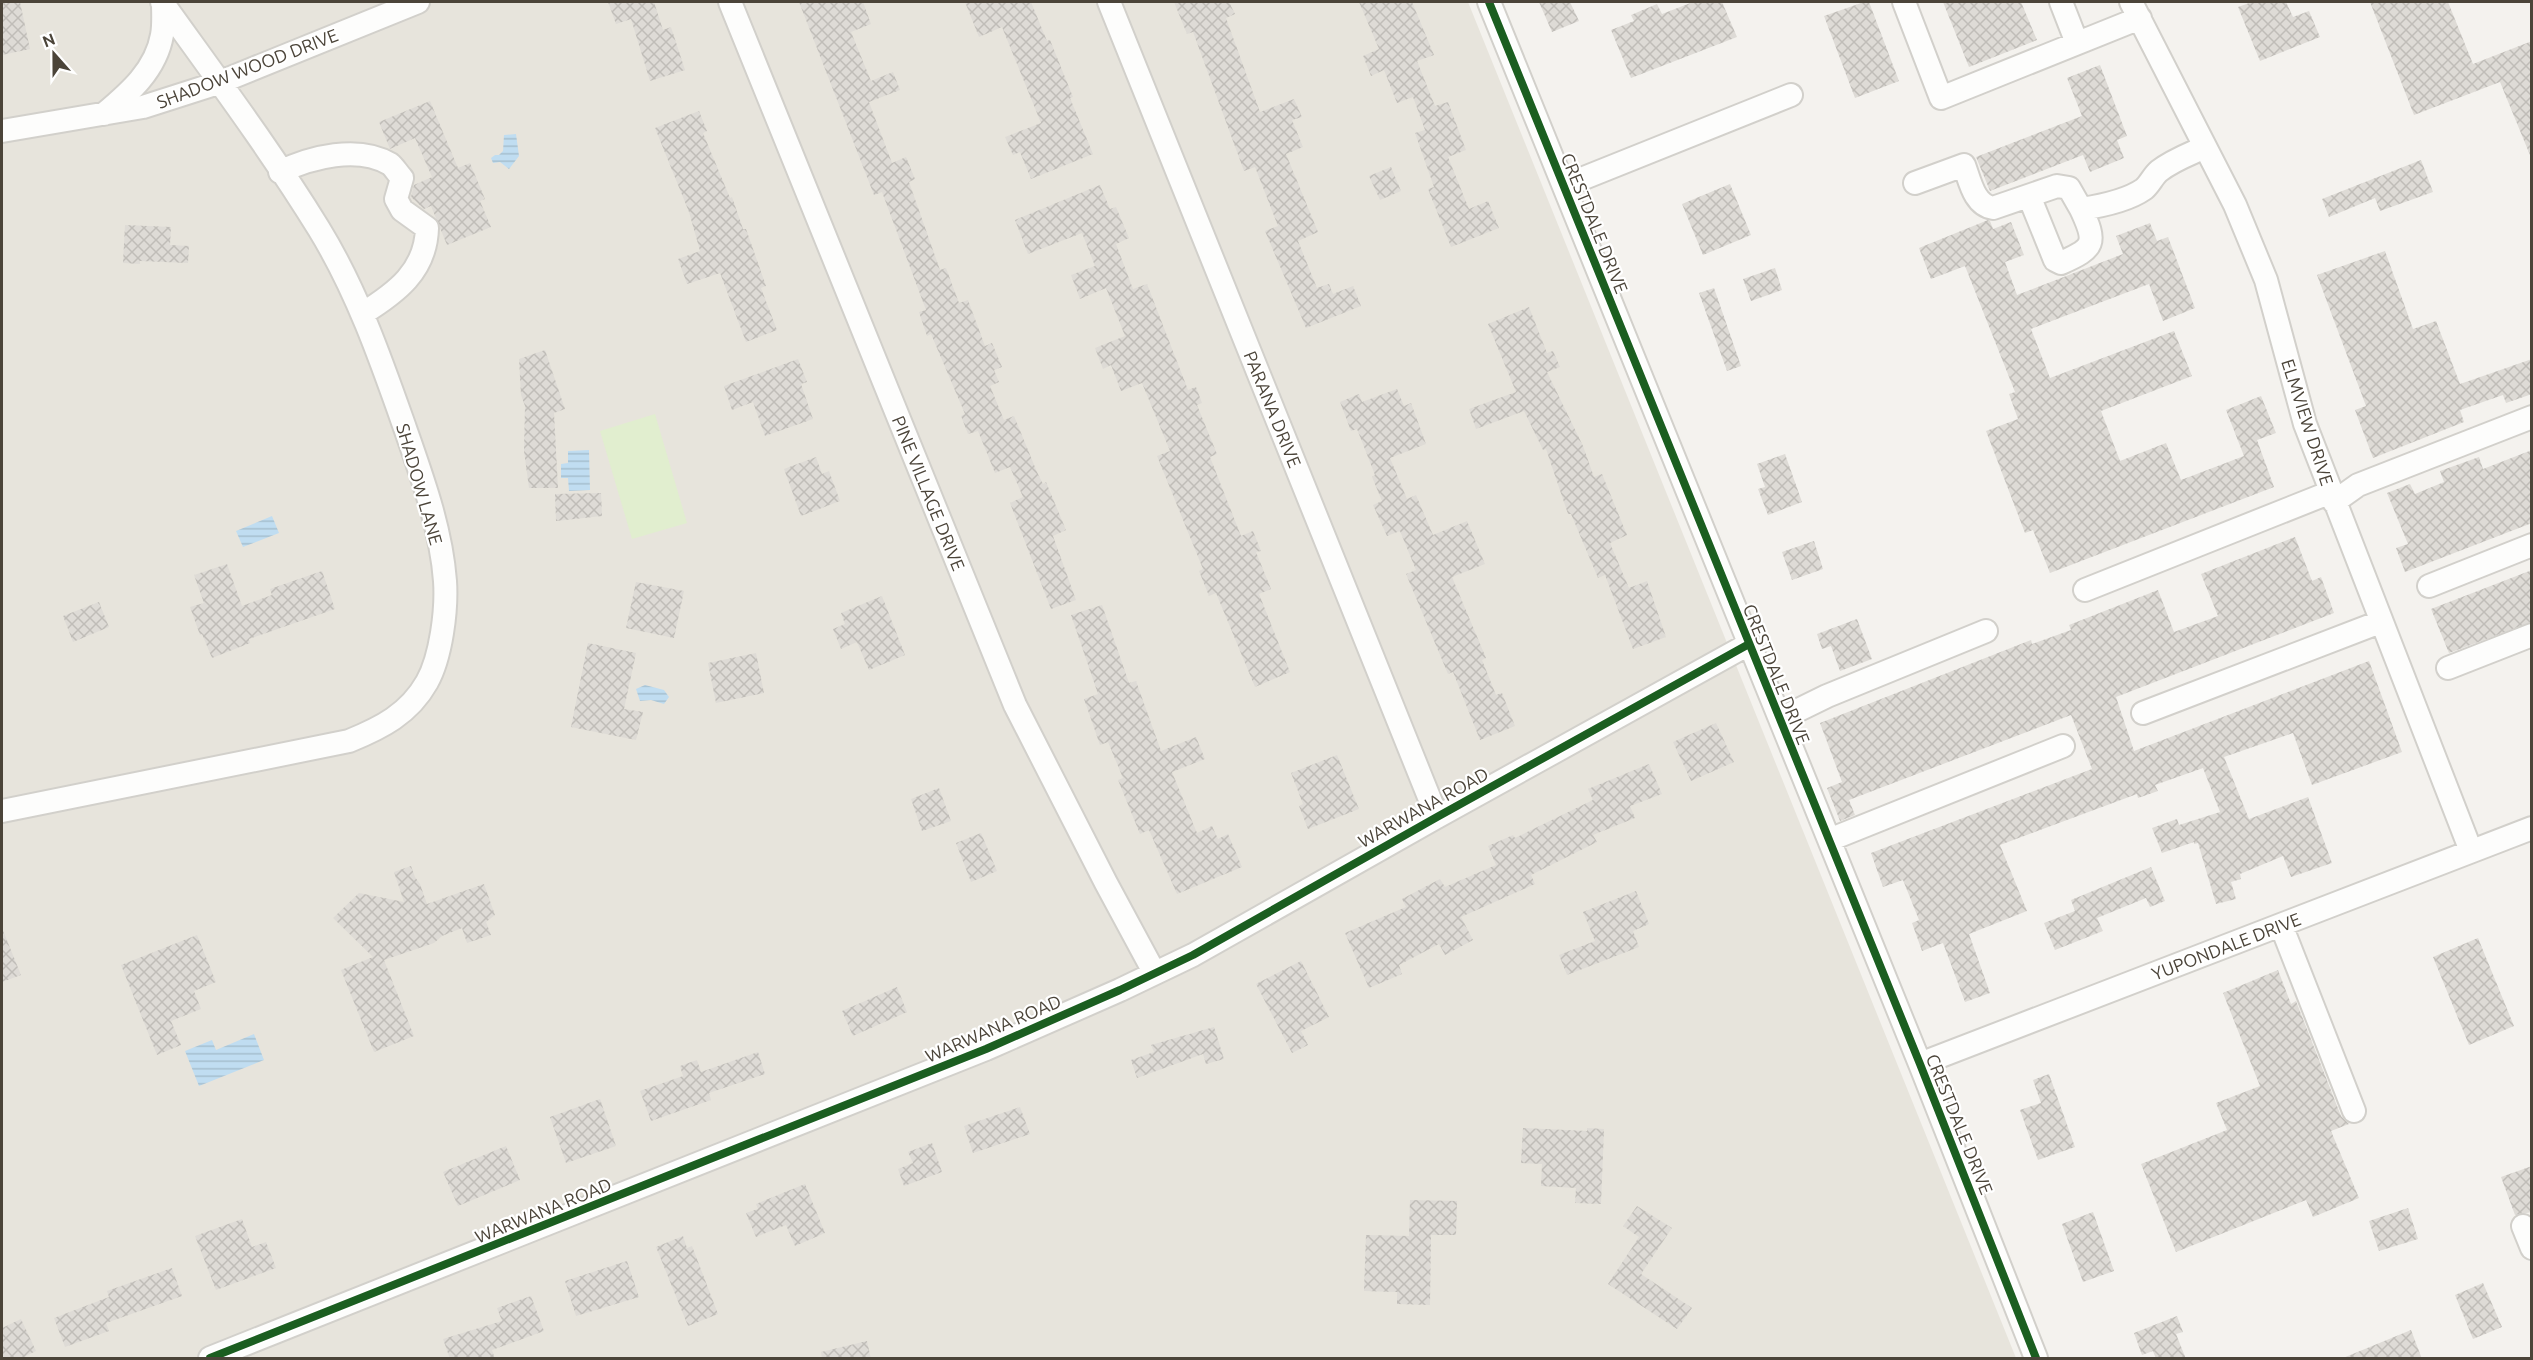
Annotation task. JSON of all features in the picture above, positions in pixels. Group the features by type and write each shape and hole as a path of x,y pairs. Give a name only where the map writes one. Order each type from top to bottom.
{"street":[{"name":"SHADOW LANE","path":"2,811 349,741 380,728 405,711 427,682 438,650 444,615 445,581 437,538 418,465 362,314 319,230 163,2"},
{"name":"SHADOW LANE","path":"104,114 136,86 154,58 162,36 163,2"},
{"name":"SHADOW WOOD DRIVE","path":"2,131 143,107 218,83 418,2"},
{"name":"PINE VILLAGE DRIVE","path":"730,2 1015,705 1154,972"},
{"name":"PARANA DRIVE","path":"1110,2 1437,817"},
{"name":"CRESTDALE DRIVE","path":"1489,2 1920,1064 2036,1359"},
{"path":"1904,2 1941,98 2077,44 2135,10"},
{"path":"2061,2 2077,44"},
{"name":"ELMVIEW DRIVE","path":"2135,10 2235,204 2266,280 2305,424 2380,622 2471,851"},
{"path":"1564,186 1791,96"},
{"path":"2081,209 2103,205 2137,192 2144,188 2157,172 2205,147"},
{"path":"280,172 314,158 340,155 368,156 391,164 402,178 396,199 402,210 427,228 420,261 409,279 391,296 362,314"},
{"path":"1915,183 1964,165 1977,200 1984,207 1993,208 2057,186 2069,188 2090,228 2091,242 2085,252 2061,263 2055,260 2029,196"},
{"path":"2085,590 2332,497 2532,417"},
{"path":"2429,586 2532,545"},
{"path":"2143,713 2380,622"},
{"path":"1780,719 1827,696 1986,631"},
{"path":"2448,668 2532,635"},
{"name":"WARWANA ROAD","path":"210,1359 986,1049 1193,955 1749,644"},
{"path":"1829,840 2063,746"},
{"name":"YUPONDALE DRIVE","path":"1920,1064 2532,828"},
{"path":"2281,925 2354,1112"},
{"path":"2523,1226 2532,1248"}],"shaded area":[{"path":"2,2 1468,2 2016,1358 2,1358"}],"green space":[{"path":"655,414 687,523 632,539 600,431"}],"water":[{"path":"516,134 519,156 509,169 500,162 493,163 491,158 503,151 504,135"},
{"path":"589,450 590,490 569,491 568,478 561,478 561,464 568,463 568,451"},
{"path":"272,516 279,533 243,547 236,531"},
{"path":"645,685 664,690 669,697 664,704 651,700 640,701 636,689"},
{"path":"254,1034 264,1060 199,1086 185,1051 212,1040 216,1050"}],"building":[{"path":"2,2 20,2 30,49 2,55"},
{"path":"608,2 654,2 663,30 671,27 685,70 650,81 631,19 616,24"},
{"path":"799,2 863,2 871,24 851,32 871,81 893,72 900,90 869,102 892,163 906,157 915,179 909,182 940,270 946,268 959,303 968,300 985,346 992,343 1002,367 994,370 999,382 990,386 1004,420 1014,416 1037,472 1043,484 1046,482 1066,530 1053,536 1076,600 1051,609 1010,503 1023,497 1010,467 995,473 978,431 968,434 961,416 965,414 931,334 927,336 919,312 926,310 882,192 874,195"},
{"path":"965,2 1031,2 1047,41 1050,40 1093,154 1031,179 1020,152 1013,155 1005,137 1041,123 1002,27 979,37"},
{"path":"1174,2 1229,2 1235,14 1226,18 1260,112 1294,99 1302,117 1292,120 1303,147 1286,154 1318,232 1298,241 1317,288 1329,284 1333,294 1353,286 1361,306 1306,328 1265,231 1278,226 1255,167 1244,171 1193,32 1187,34"},
{"path":"1359,2 1412,2 1434,55 1417,61 1435,106 1448,102 1466,150 1448,157 1469,209 1488,201 1499,228 1451,247 1428,189 1434,187 1415,133 1425,130 1413,97 1397,103 1384,70 1371,76 1363,56 1379,49"},
{"path":"1539,2 1570,2 1579,21 1552,32"},
{"path":"1693,2 1722,2 1737,37 1631,78 1611,30 1634,21 1631,15 1657,4 1662,14"},
{"path":"1869,2 1899,81 1855,98 1824,16"},
{"path":"1943,2 2021,2 2037,40 1969,67"},
{"path":"2252,2 2286,2 2293,17 2309,11 2320,37 2260,61 2238,7"},
{"path":"2370,2 2448,2 2473,64 2532,41 2532,160 2500,82 2414,115"},
{"path":"2100,65 2127,136 2117,140 2124,158 2090,172 2083,155 1990,191 1976,157 2082,116 2067,78"},
{"path":"430,101 458,168 470,163 485,199 480,201 491,227 447,245 431,206 424,209 411,197 414,185 432,177 415,138 390,149 379,122"},
{"path":"699,111 707,131 703,133 730,198 732,197 743,229 746,229 766,286 761,288 777,330 746,342 720,273 687,284 678,259 700,251 689,212 655,128"},
{"path":"2421,160 2433,192 2380,211 2375,198 2329,217 2322,199"},
{"path":"1391,167 1401,191 1380,200 1369,176"},
{"path":"1730,184 1751,235 1703,255 1682,204"},
{"path":"1100,185 1110,209 1116,207 1129,238 1116,244 1133,289 1147,284 1188,390 1196,387 1202,403 1197,405 1217,454 1210,457 1241,536 1253,531 1261,551 1256,552 1271,589 1259,594 1290,672 1255,687 1216,593 1209,596 1199,571 1203,569 1157,456 1170,451 1142,383 1121,391 1111,365 1103,369 1095,348 1125,336 1106,288 1080,299 1071,275 1095,266 1082,233 1028,254 1015,220"},
{"path":"1988,220 1993,229 2011,222 2024,255 2005,262 2017,295 2123,254 2116,236 2150,223 2157,241 2168,237 2195,308 2163,321 2149,284 2031,329 2050,378 2174,331 2192,376 2101,411 2120,461 2166,443 2181,480 2244,456 2226,410 2261,396 2276,433 2257,440 2274,487 2050,573 2033,530 2025,533 1986,431 2018,419 2009,394 2015,392 1965,266 1931,279 1919,248"},
{"path":"125,225 171,227 170,245 189,246 188,263 140,261 140,264 123,263"},
{"path":"2385,251 2413,329 2436,321 2460,384 2532,359 2532,394 2506,403 2503,395 2460,410 2464,422 2373,458 2355,410 2366,406 2317,275"},
{"path":"1775,268 1782,290 1751,301 1743,279"},
{"path":"1714,288 1741,366 1727,371 1699,293"},
{"path":"1529,307 1547,353 1553,351 1560,367 1547,372 1583,446 1594,477 1602,474 1627,535 1610,543 1629,588 1647,581 1666,637 1633,649 1605,575 1598,578 1571,514 1568,514 1546,449 1543,450 1524,411 1476,429 1469,409 1516,392 1488,324"},
{"path":"545,350 565,409 554,413 558,488 529,488 524,451 525,406 521,395 519,359"},
{"path":"798,359 807,382 801,384 813,419 765,436 753,402 732,410 724,386"},
{"path":"1397,389 1404,406 1411,403 1426,444 1390,458 1407,499 1416,495 1433,535 1467,521 1485,564 1452,577 1486,658 1482,660 1496,695 1502,693 1515,726 1480,740 1453,672 1448,674 1406,574 1416,570 1400,531 1387,536 1373,505 1382,501 1372,477 1375,475 1357,429 1351,431 1340,402 1359,394 1362,402"},
{"path":"2532,450 2532,523 2405,572 2396,548 2408,544 2387,493 2410,484 2415,494 2444,482 2440,471 2479,457 2483,469"},
{"path":"1785,454 1802,502 1768,515 1758,489 1765,487 1757,464"},
{"path":"816,457 822,474 829,471 840,501 801,516 784,469"},
{"path":"601,493 602,516 556,521 555,494"},
{"path":"2295,537 2312,581 2321,577 2334,613 2116,697 2134,751 2369,661 2402,752 2312,785 2293,733 2224,757 2249,819 2308,797 2332,863 2291,877 2283,856 2240,874 2241,879 2231,882 2236,899 2216,904 2198,843 2194,844 2194,842 2162,853 2152,828 2177,819 2179,825 2220,812 2203,768 2155,785 2158,791 2138,798 2137,794 2000,845 2027,911 1969,934 1990,993 1965,1002 1943,943 1922,951 1912,923 1919,920 1903,880 1883,887 1871,853 2092,769 2071,715 1849,800 1855,815 1840,821 1827,788 1842,782 1820,723 2031,640 2032,644 2071,630 2069,625 2158,590 2174,632 2218,616 2201,574"},
{"path":"1814,541 1823,569 1792,580 1782,552"},
{"path":"227,564 242,606 272,595 270,589 322,571 335,609 249,639 250,643 212,658 202,634 200,635 190,607 204,603 194,575"},
{"path":"2532,570 2532,622 2449,653 2431,609"},
{"path":"636,582 684,591 674,638 626,628"},
{"path":"882,596 905,655 869,670 857,642 841,649 833,629 845,624 841,613"},
{"path":"99,602 109,627 73,642 63,616"},
{"path":"1102,605 1129,683 1136,681 1161,751 1196,737 1205,759 1172,772 1197,833 1212,826 1218,839 1228,834 1242,867 1177,894 1149,830 1140,834 1118,780 1123,778 1108,742 1100,745 1084,699 1098,694 1071,615"},
{"path":"1857,619 1872,659 1840,671 1831,646 1822,649 1817,634"},
{"path":"588,643 636,653 624,709 643,712 636,740 571,727"},
{"path":"756,653 764,693 716,703 708,663"},
{"path":"1716,723 1734,762 1691,781 1673,742"},
{"path":"1337,755 1359,809 1308,829 1299,806 1303,804 1291,773"},
{"path":"1649,764 1662,794 1630,806 1635,818 1593,835 1597,842 1531,875 1535,884 1461,917 1473,940 1445,955 1439,944 1399,965 1402,974 1369,988 1345,933 1406,907 1402,899 1440,879 1445,887 1496,865 1488,846 1513,835 1515,838 1593,800 1588,789"},
{"path":"939,788 951,821 922,831 911,799"},
{"path":"981,833 997,871 971,882 956,843"},
{"path":"411,866 427,904 484,884 495,915 486,922 491,935 467,943 462,928 442,936 434,943 384,960 414,1036 374,1052 341,970 373,957 333,918 359,893 404,902 394,872"},
{"path":"2151,867 2165,901 2150,907 2146,898 2097,918 2103,931 2055,950 2044,923 2075,911 2071,900"},
{"path":"1636,891 1649,924 1633,931 1639,947 1567,975 1559,955 1595,941 1583,912"},
{"path":"2,928 21,975 2,982"},
{"path":"197,935 216,982 194,991 201,1009 171,1021 181,1045 157,1055 121,965"},
{"path":"2478,938 2514,1026 2469,1045 2433,957"},
{"path":"1301,961 1329,1017 1301,1031 1308,1045 1292,1053 1256,984"},
{"path":"2278,970 2291,1004 2296,1001 2341,1116 2349,1124 2331,1131 2359,1198 2313,1217 2306,1200 2176,1252 2141,1164 2227,1130 2216,1103 2260,1086 2223,993"},
{"path":"897,987 907,1012 853,1036 842,1011"},
{"path":"1214,1027 1224,1059 1206,1064 1203,1054 1137,1078 1131,1060 1154,1052 1151,1045"},
{"path":"758,1052 765,1074 709,1093 711,1100 651,1121 640,1091 683,1076 680,1066 697,1060 701,1072"},
{"path":"2049,1074 2075,1147 2038,1160 2020,1110 2041,1103 2033,1080"},
{"path":"600,1099 616,1146 566,1163 550,1117"},
{"path":"1020,1107 1030,1134 973,1153 964,1126"},
{"path":"1523,1128 1587,1131 1587,1128 1604,1129 1601,1204 1575,1203 1576,1188 1541,1186 1542,1164 1521,1163"},
{"path":"932,1143 942,1172 904,1186 898,1169 913,1163 908,1152"},
{"path":"506,1146 520,1180 458,1206 443,1172"},
{"path":"2532,1166 2532,1212 2515,1215 2501,1177"},
{"path":"805,1184 825,1233 795,1246 786,1225 756,1237 746,1213 758,1209 756,1204"},
{"path":"1410,1200 1457,1201 1456,1235 1431,1235 1430,1305 1397,1304 1397,1292 1364,1291 1366,1235 1409,1236"},
{"path":"1637,1206 1672,1228 1641,1274 1692,1308 1677,1329 1608,1284 1639,1237 1623,1226"},
{"path":"2408,1208 2418,1239 2379,1251 2369,1221"},
{"path":"2093,1212 2114,1271 2083,1282 2062,1224"},
{"path":"242,1219 252,1247 266,1242 276,1268 216,1290 195,1236"},
{"path":"683,1236 687,1248 692,1246 718,1314 688,1326 656,1247"},
{"path":"627,1261 639,1297 576,1316 565,1281"},
{"path":"172,1268 182,1296 106,1323 109,1331 65,1347 54,1318 109,1297 107,1291"},
{"path":"2483,1283 2502,1327 2473,1339 2455,1295"},
{"path":"531,1296 544,1331 492,1350 495,1359 450,1359 443,1339 502,1321 497,1308"},
{"path":"2177,1316 2183,1332 2176,1334 2186,1359 2156,1359 2153,1351 2142,1355 2134,1333"},
{"path":"21,1319 36,1351 20,1359 2,1359 2,1328"},
{"path":"2411,1330 2422,1359 2343,1359 2343,1358"},
{"path":"867,1341 871,1359 822,1359 821,1352"}],"cycle path":[{"path":"1489,2 1920,1064 2036,1358"},
{"path":"210,1358 986,1049 1120,990 1193,955 1749,644"}]}
